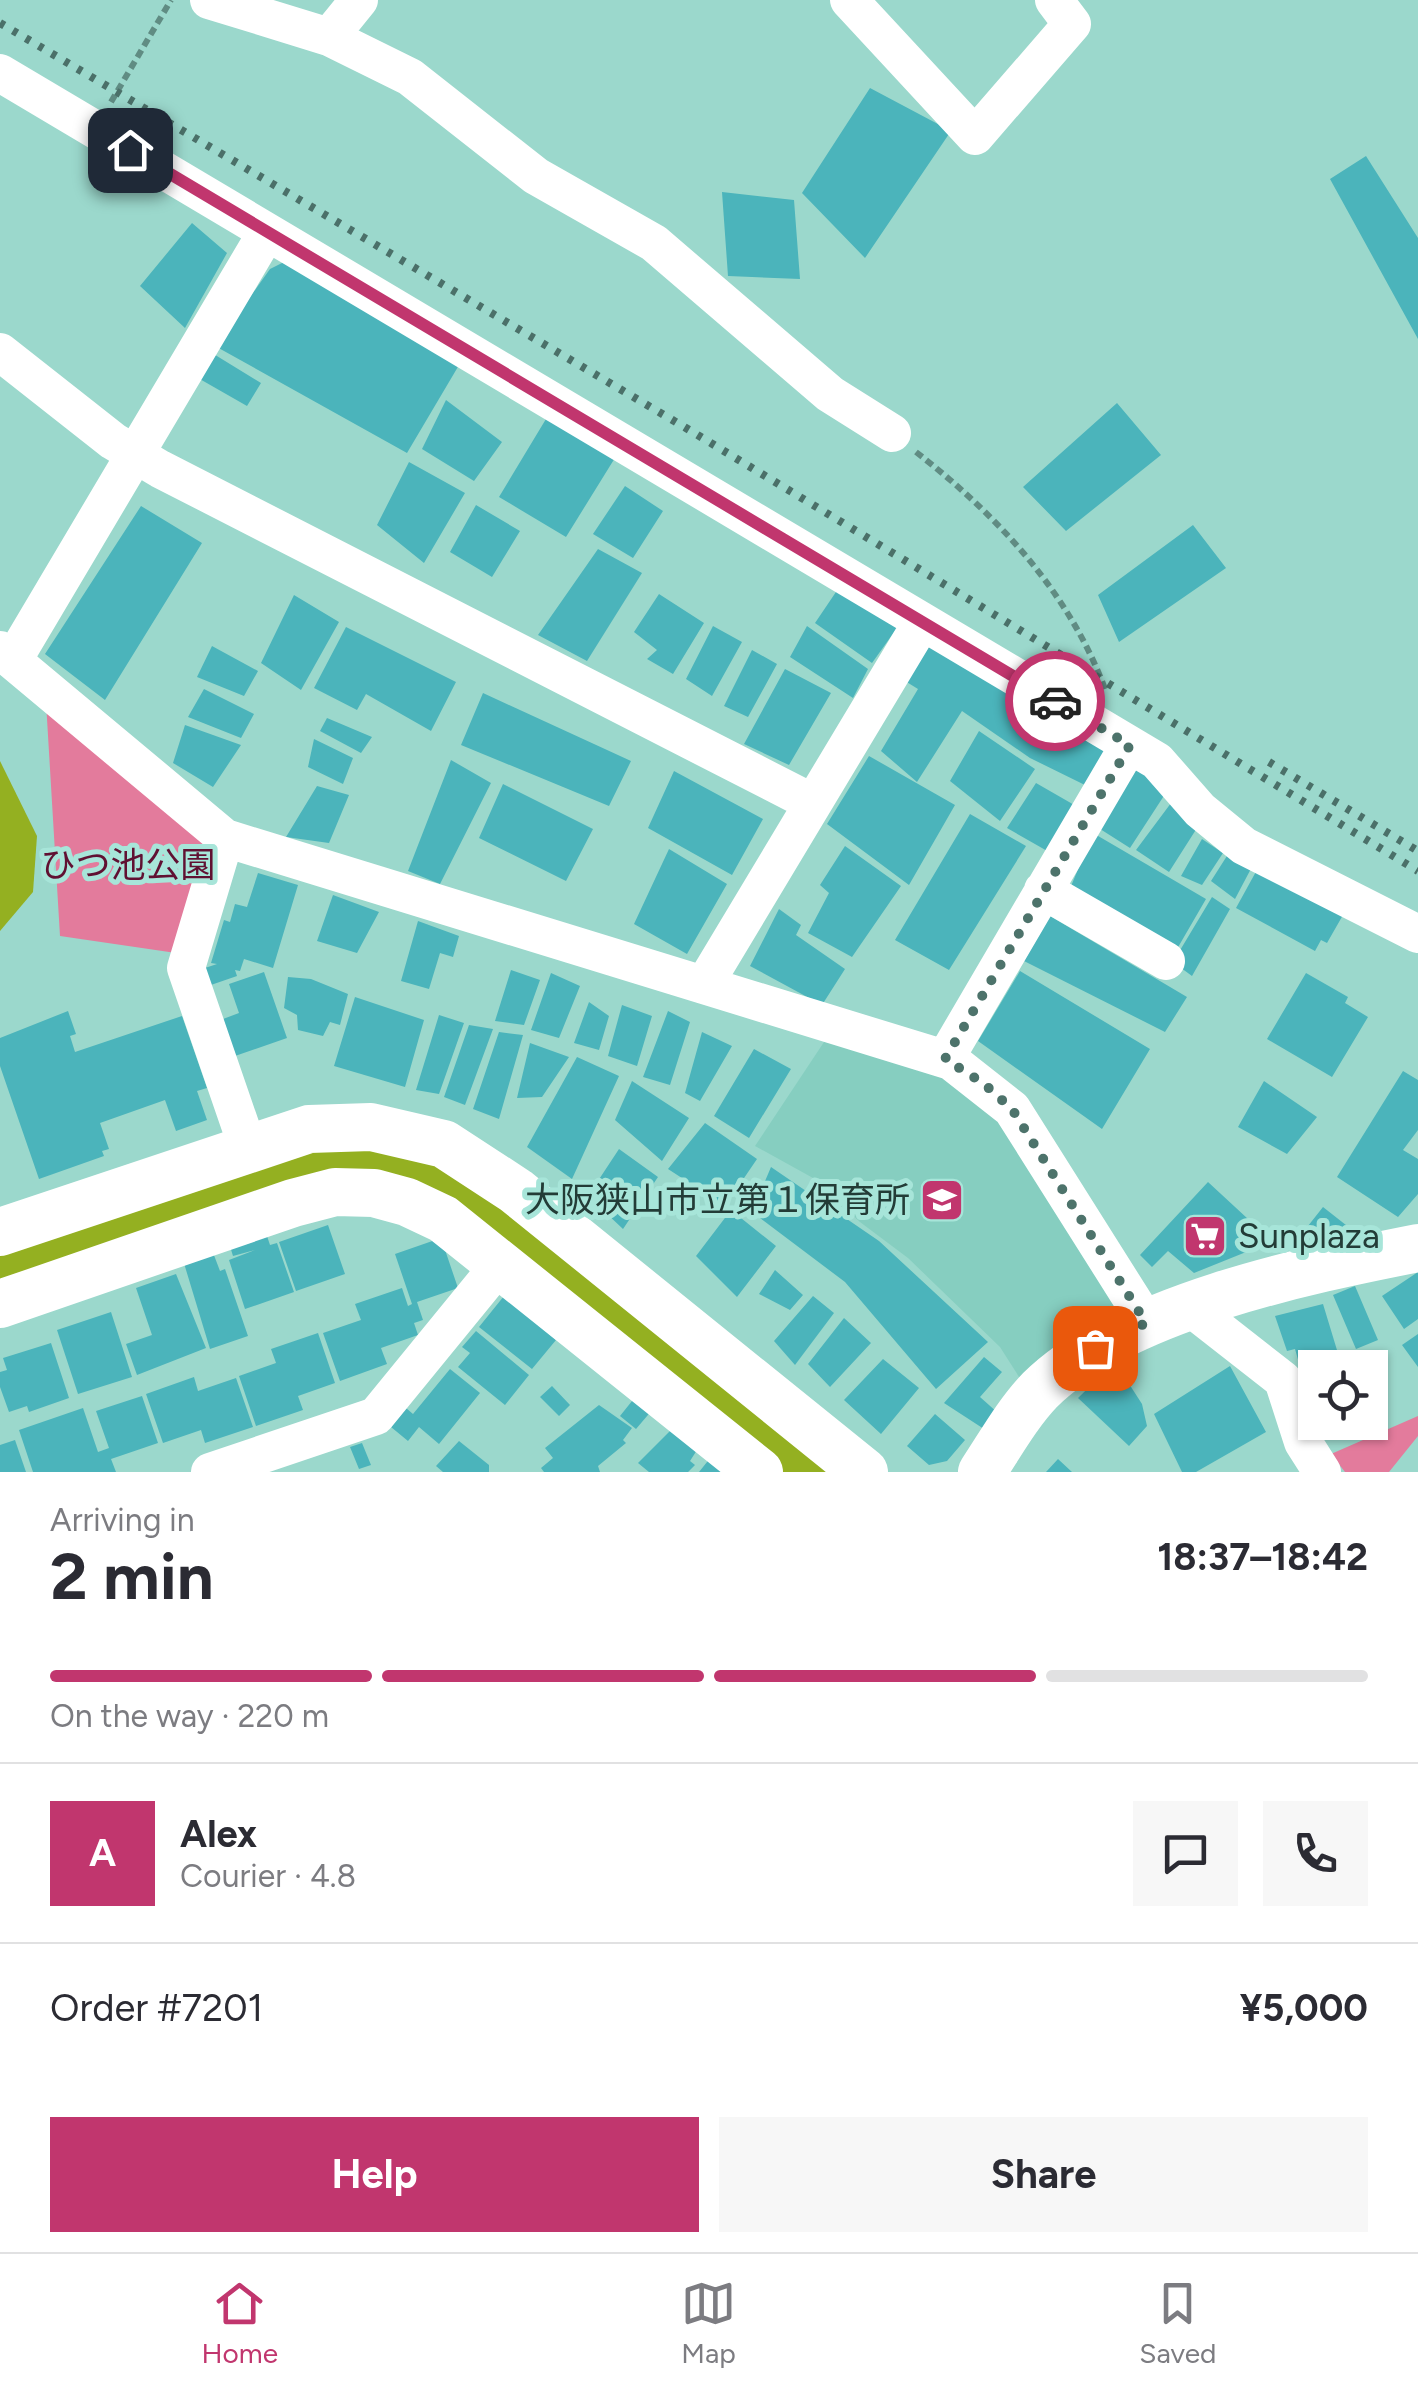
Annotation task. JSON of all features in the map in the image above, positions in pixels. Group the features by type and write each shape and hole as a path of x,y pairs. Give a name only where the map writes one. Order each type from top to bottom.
{"street":[{"path":"209,0 329,37 410,77 536,176 654,243 830,394 892,433"},
{"path":"329,37 359,0"},
{"path":"849,0 976,136 1072,24 1054,0"},
{"path":"0,73 1158,761 1200,810 1244,846 1418,934"},
{"path":"267,232 136,454 6,655 224,838 945,1059 983,1083 1012,1109 1146,1323"},
{"path":"0,352 136,454 811,802"},
{"path":"704,985 922,622"},
{"path":"945,1059 1130,745"},
{"path":"224,838 186,968 248,1148"},
{"path":"1042,890 1166,961"},
{"path":"0,1232 309,1128 394,1130 457,1150 516,1192 864,1472"},
{"path":"0,1304 335,1192 374,1193 407,1202 443,1219 759,1472"},
{"path":"982,1472 1041,1390 1095,1348 1146,1323 1190,1308 1329,1265 1418,1248"},
{"path":"210,1472 376,1416 501,1263"},
{"path":"1190,1308 1283,1380 1304,1442 1322,1472"}],"path":[{"path":"96,130 172,0"},
{"path":"892,433 972,496 1068,609 1130,745"}],"shaded area":[{"path":"0,761 37,836 33,892 0,931"},
{"name":"大阪狭山市立第１保育所","path":"826,1039 926,1063 990,1108 1120,1312 1021,1380 1000,1347 908,1258 860,1222 813,1178 755,1146"}],"green space":[{"name":"ひつ池公園","path":"46,702 212,840 176,953 60,936"},
{"path":"1418,1416 1418,1436 1389,1472 1345,1472 1331,1454 1363,1440 1388,1440 1388,1429"}],"building":[{"path":"870,88 951,131 865,258 802,193"},
{"path":"1366,156 1418,238 1418,339 1330,179"},
{"path":"722,192 794,200 800,279 728,276"},
{"path":"192,223 227,253 185,328 140,286"},
{"path":"292,258 462,360 407,453 215,346 270,269"},
{"path":"212,353 261,383 247,406 198,378"},
{"path":"446,400 502,442 474,481 422,449"},
{"path":"1117,403 1161,455 1066,531 1023,487"},
{"path":"549,414 618,453 566,537 499,497"},
{"path":"409,462 465,493 424,563 377,525"},
{"path":"625,486 663,511 633,558 593,534"},
{"path":"476,505 520,531 492,577 450,552"},
{"path":"141,506 202,543 105,700 45,654"},
{"path":"1193,525 1226,568 1119,642 1098,595"},
{"path":"598,549 642,573 587,661 538,635"},
{"path":"838,589 897,628 872,663 815,623"},
{"path":"659,594 704,623 673,674 647,659 657,650 634,632"},
{"path":"294,595 339,622 301,690 261,663"},
{"path":"713,626 742,642 712,696 686,679"},
{"path":"807,626 868,669 853,698 790,657"},
{"path":"346,627 456,682 431,731 366,694 357,710 314,688"},
{"path":"933,641 1112,750 1089,787 1030,758 962,711 917,782 881,751 918,689 905,681"},
{"path":"212,646 258,671 244,696 197,677"},
{"path":"752,650 777,664 748,717 724,706"},
{"path":"785,669 831,693 789,765 744,744"},
{"path":"204,689 254,714 241,738 188,717"},
{"path":"483,693 631,761 609,806 461,745"},
{"path":"327,718 372,737 361,753 320,731"},
{"path":"185,725 241,745 213,787 173,763"},
{"path":"979,731 1035,769 1000,821 950,781"},
{"path":"314,739 353,758 343,784 308,767"},
{"path":"869,756 955,805 909,885 827,824"},
{"path":"451,760 491,783 440,884 408,871"},
{"path":"1136,760 1169,788 1130,848 1097,827"},
{"path":"674,771 763,819 732,875 648,828"},
{"path":"1036,783 1076,806 1049,852 1007,828"},
{"path":"503,784 593,829 566,881 479,838"},
{"path":"317,786 349,795 329,843 286,837"},
{"path":"1174,799 1197,828 1169,872 1136,850"},
{"path":"970,814 1026,846 949,970 895,940"},
{"path":"1093,833 1206,899 1177,949 1069,891"},
{"path":"1202,839 1223,853 1202,885 1181,876"},
{"path":"845,846 901,886 852,957 808,933 829,893 820,885"},
{"path":"1232,848 1254,863 1235,899 1211,881"},
{"path":"669,849 727,884 687,954 634,924"},
{"path":"1258,868 1343,915 1327,943 1321,940 1315,951 1236,908"},
{"path":"258,873 298,885 273,968 244,959 240,971 235,970 237,976 208,986 202,969 217,964 211,963 224,920 230,922 235,904 247,907"},
{"path":"333,895 379,912 357,953 317,941"},
{"path":"1212,897 1230,909 1192,976 1173,962"},
{"path":"779,909 801,925 796,935 845,969 822,1005 750,966"},
{"path":"1050,916 1187,997 1165,1032 1024,961"},
{"path":"418,921 459,936 453,957 440,953 429,989 401,981"},
{"path":"511,970 540,980 524,1025 495,1021"},
{"path":"1020,971 1150,1049 1102,1129 978,1041"},
{"path":"264,972 287,1038 235,1056 223,1019 239,1013 229,984"},
{"path":"551,973 580,986 559,1038 531,1030"},
{"path":"1306,973 1348,997 1345,1003 1368,1017 1332,1077 1267,1039"},
{"path":"288,977 311,979 348,994 340,1025 330,1022 323,1036 298,1030 297,1015 284,1008"},
{"path":"355,997 424,1020 405,1087 334,1066"},
{"path":"589,1002 609,1016 599,1050 574,1043"},
{"path":"622,1005 652,1016 637,1066 608,1056"},
{"path":"68,1011 76,1034 70,1036 75,1052 182,1016 207,1088 197,1091 207,1120 176,1131 165,1100 100,1123 109,1149 102,1151 104,1156 39,1179 0,1066 0,1038"},
{"path":"668,1011 690,1022 670,1085 643,1077"},
{"path":"439,1015 464,1023 439,1094 416,1090"},
{"path":"469,1025 493,1029 465,1105 444,1097"},
{"path":"499,1032 523,1035 499,1119 473,1109"},
{"path":"702,1032 732,1046 700,1101 685,1093"},
{"path":"530,1043 569,1057 542,1097 517,1098"},
{"path":"754,1049 791,1069 749,1138 714,1116"},
{"path":"577,1057 619,1076 572,1179 527,1147"},
{"path":"1403,1071 1418,1080 1418,1130 1403,1150 1418,1159 1418,1194 1398,1217 1337,1177"},
{"path":"632,1081 689,1118 662,1161 615,1120"},
{"path":"1264,1081 1317,1117 1287,1154 1238,1127"},
{"path":"705,1123 757,1159 725,1206 668,1169"},
{"path":"619,1149 658,1177 623,1229 588,1196"},
{"path":"771,1167 879,1241 988,1342 936,1389 845,1282 752,1212"},
{"name":"Sunplaza","path":"1208,1182 1248,1219 1242,1226 1261,1246 1194,1273 1168,1251 1152,1267 1140,1255"},
{"path":"1323,1207 1351,1229 1336,1249 1308,1226"},
{"path":"731,1210 776,1246 737,1297 696,1256"},
{"path":"328,1225 345,1274 296,1291 279,1242"},
{"path":"266,1233 270,1245 277,1243 294,1292 245,1309 229,1260 255,1250 233,1256 229,1243"},
{"path":"441,1238 458,1288 417,1302 423,1320 414,1323 418,1335 381,1348 387,1364 340,1381 323,1333 361,1320 355,1304 402,1288 408,1306 412,1304 395,1254"},
{"path":"212,1250 220,1271 225,1269 248,1336 210,1349 183,1260"},
{"path":"775,1270 803,1295 790,1310 759,1294"},
{"path":"1418,1272 1418,1319 1404,1329 1382,1296"},
{"path":"176,1274 206,1348 137,1375 126,1344 152,1335 136,1288"},
{"path":"1355,1286 1378,1340 1356,1349 1333,1295"},
{"path":"504,1296 556,1340 532,1369 479,1327"},
{"path":"813,1296 834,1313 795,1365 774,1341"},
{"path":"1323,1304 1337,1350 1298,1350 1298,1360 1295,1349 1287,1351 1275,1316"},
{"path":"111,1312 132,1377 78,1394 57,1330"},
{"path":"844,1318 871,1343 830,1387 808,1364"},
{"path":"476,1331 529,1375 505,1405 458,1367 470,1353 462,1347"},
{"path":"318,1333 335,1383 298,1396 303,1410 256,1426 239,1376 276,1363 271,1349"},
{"path":"1418,1334 1418,1367 1402,1345"},
{"path":"51,1343 69,1398 29,1412 27,1406 9,1412 0,1387 0,1372 7,1370 3,1358"},
{"path":"984,1357 1002,1372 980,1397 998,1413 984,1429 944,1403"},
{"path":"883,1359 919,1388 881,1434 844,1400"},
{"path":"1115,1362 1142,1404 1147,1426 1129,1446 1078,1398"},
{"path":"1230,1366 1266,1432 1196,1472 1182,1472 1154,1414"},
{"path":"450,1369 480,1393 439,1444 419,1427 408,1441 391,1427 406,1408 413,1414"},
{"path":"194,1377 198,1391 236,1378 253,1427 205,1443 201,1430 163,1443 146,1394"},
{"path":"552,1386 570,1405 559,1416 540,1397"},
{"path":"142,1396 158,1443 111,1459 116,1472 33,1472 19,1430 83,1408 98,1452 109,1448 96,1411"},
{"path":"636,1396 653,1409 636,1429 620,1416"},
{"path":"599,1405 632,1428 623,1440 626,1443 598,1466 600,1472 544,1472 541,1468 553,1458 545,1448"},
{"path":"935,1414 965,1440 947,1461 929,1465 907,1446"},
{"path":"674,1427 697,1450 690,1461 695,1465 688,1472 649,1472 638,1463"},
{"path":"15,1440 26,1472 0,1472 0,1445"},
{"path":"459,1441 489,1465 489,1472 443,1472 436,1466"},
{"path":"362,1443 371,1465 359,1469 350,1447"},
{"path":"711,1457 731,1472 699,1472"},
{"path":"1058,1459 1072,1472 1046,1472"}],"waterway":[{"path":"0,1270 282,1172 332,1159 395,1163 460,1189 816,1472"}],"railway":[{"path":"0,23 686,428 1418,871"},
{"path":"1269,762 1418,851"}],"way so far":[{"path":"1055,701 1130,745 945,1059 983,1083 1012,1109 1146,1323 1095,1348"}],"place":[{"name":"大阪狭山市立第１保育所","path":"942,1200"},
{"name":"Sunplaza","path":"1205,1236"}],"route":[{"path":"130,150 1055,701"}]}
